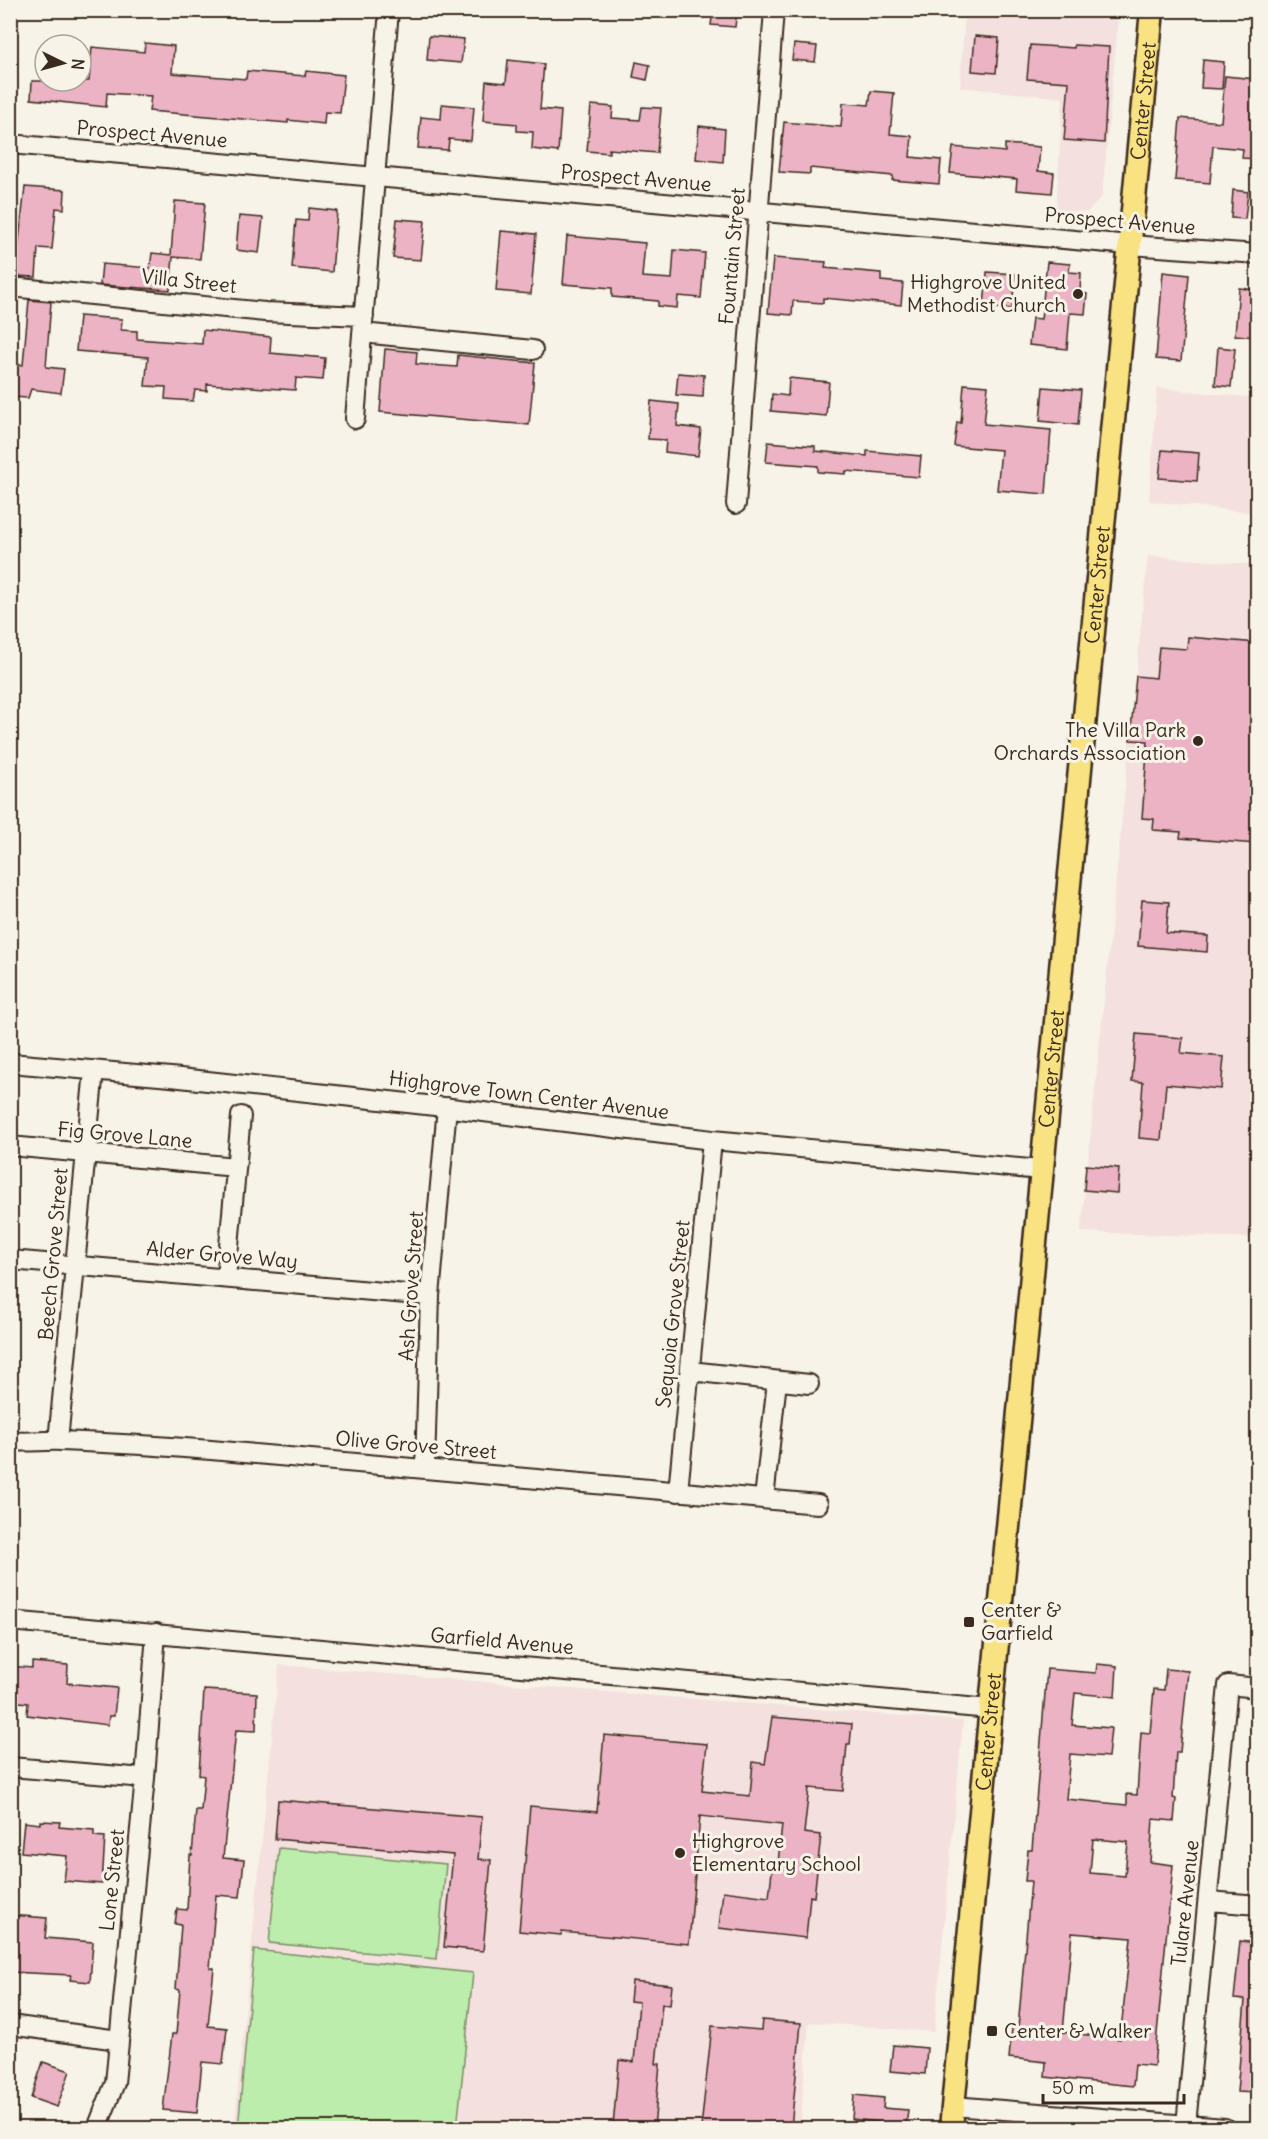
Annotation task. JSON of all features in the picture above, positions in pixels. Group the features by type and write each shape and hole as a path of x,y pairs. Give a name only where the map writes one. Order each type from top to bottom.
{"main road":[{"name":"Center Street","path":"952,2117 1152,10"}],"street":[{"path":"355,419 389,10"},
{"name":"Fountain Street","path":"736,504 774,10"},
{"name":"Prospect Avenue","path":"10,144 1130,245 1257,254"},
{"name":"Villa Street","path":"10,286 265,312 533,350"},
{"name":"Highgrove Town Center Avenue","path":"10,1063 447,1107 712,1140 1041,1170"},
{"name":"Beech Grove Street","path":"58,1441 94,1070"},
{"name":"Ash Grove Street","path":"425,1468 430,1296 447,1107"},
{"path":"226,1278 241,1116"},
{"name":"Sequoia Grove Street","path":"678,1492 712,1140"},
{"name":"Fig Grove Lane","path":"10,1146 236,1167"},
{"name":"Alder Grove Way","path":"10,1260 430,1296"},
{"path":"690,1371 809,1384"},
{"path":"764,1499 777,1381"},
{"name":"Olive Grove Street","path":"10,1441 31,1443 58,1441 211,1450 818,1504"},
{"name":"Garfield Avenue","path":"10,1621 990,1709"},
{"name":"Lone Street","path":"98,2128 115,2083 145,1778 156,1633"},
{"name":"Tulare Avenue","path":"1186,2125 1228,1686 1257,1688"},
{"path":"10,1767 145,1778"},
{"path":"1209,1901 1257,1905"},
{"path":"10,2025 118,2040"},
{"path":"952,2117 1225,2128"}],"shaded area":[{"path":"965,11 1119,11 1102,197 1087,212 1056,210 1063,98 960,87"},
{"path":"1157,388 1257,398 1257,513 1149,501"},
{"path":"1148,556 1257,565 1257,1238 1081,1232"},
{"path":"279,1665 963,1721 934,2032 809,2022 800,2128 234,2128"}],"green space":[{"path":"279,1848 446,1864 437,1959 269,1943"},
{"path":"254,1950 473,1973 457,2128 238,2128"}],"building":[{"path":"713,10 737,10 735,27 711,25"},
{"path":"429,36 464,39 461,63 427,60"},
{"path":"975,36 999,38 996,73 972,71"},
{"path":"145,43 174,46 172,73 246,79 247,71 305,76 306,71 344,75 340,113 325,112 324,124 288,120 288,123 149,111 151,96 107,93 106,107 31,99 32,81 33,93 93,93 93,47 144,52"},
{"path":"794,44 817,46 815,62 792,60"},
{"path":"1030,45 1074,48 1074,45 1109,47 1104,143 1064,140 1069,82 1027,79"},
{"path":"508,60 544,64 540,109 561,111 558,152 532,149 533,132 517,131 517,124 483,121 486,81 506,83"},
{"path":"1203,60 1224,62 1222,89 1201,88"},
{"path":"636,62 650,65 647,80 633,77"},
{"path":"1225,76 1256,79 1254,108 1257,108 1257,159 1242,158 1243,149 1213,146 1210,183 1175,180 1180,118 1221,122"},
{"path":"871,91 894,93 890,134 912,136 910,157 941,160 939,184 892,180 893,176 810,168 810,174 779,172 784,122 841,127 843,103 869,105"},
{"path":"442,104 474,107 471,141 449,139 448,150 418,148 421,117 441,119"},
{"path":"591,105 613,107 612,118 640,120 642,107 661,108 657,153 609,149 609,153 587,151"},
{"path":"699,126 725,129 723,162 696,159"},
{"path":"1005,144 1040,147 1038,171 1054,173 1052,193 1016,190 1017,179 950,173 953,147 1005,152"},
{"path":"25,187 65,190 64,209 56,208 52,249 38,248 36,277 15,276"},
{"path":"1233,190 1248,192 1245,219 1231,218"},
{"path":"175,201 205,203 200,259 173,257 170,290 100,285 102,264 150,268 152,253 171,255"},
{"path":"309,208 337,211 332,272 292,268 296,220 308,221"},
{"path":"239,216 263,218 259,253 236,250"},
{"path":"397,219 425,221 421,260 393,258"},
{"path":"501,231 536,234 531,294 496,291"},
{"path":"567,236 645,243 642,277 672,279 674,250 705,253 701,298 678,296 677,308 658,306 658,301 612,297 612,288 563,284"},
{"path":"773,258 826,262 825,268 881,273 881,281 903,283 901,305 823,298 823,303 793,301 792,315 768,313"},
{"path":"1047,262 1070,264 1069,272 1081,273 1080,293 1087,294 1085,314 1070,313 1067,349 1029,345 1032,318 1041,319"},
{"path":"987,272 1015,274 1012,309 984,307"},
{"path":"1163,272 1189,275 1181,361 1156,359"},
{"path":"1239,288 1257,290 1257,337 1235,335"},
{"path":"29,300 51,302 46,367 64,369 61,393 31,389 28,398 12,397 14,364 23,365"},
{"path":"79,316 122,319 121,330 137,331 137,339 202,344 203,330 271,337 270,353 325,358 323,380 296,378 295,390 207,384 207,391 195,390 193,401 165,399 166,387 145,386 148,357 76,351"},
{"path":"1218,347 1235,349 1231,387 1215,385"},
{"path":"385,349 417,352 416,364 457,367 458,355 535,363 529,425 380,412"},
{"path":"678,373 704,375 703,397 676,395"},
{"path":"789,378 829,382 826,416 771,411 772,394 788,396"},
{"path":"964,384 988,386 984,424 1051,430 1046,494 997,490 1001,450 954,446 957,422 961,423"},
{"path":"1043,387 1081,390 1078,425 1040,421"},
{"path":"651,401 679,404 677,426 701,429 698,456 665,452 666,440 648,439"},
{"path":"768,442 815,446 815,451 867,456 867,451 921,456 919,477 846,471 846,474 818,472 818,466 766,462"},
{"path":"1162,450 1199,453 1197,481 1159,478"},
{"name":"The Villa Park Orchards Association","path":"1188,637 1257,643 1257,844 1180,838 1181,832 1153,830 1154,819 1142,818 1148,741 1130,740 1136,676 1156,678 1159,647 1187,649"},
{"path":"1142,900 1169,902 1166,933 1208,936 1207,952 1138,946"},
{"path":"1136,1034 1183,1038 1181,1053 1224,1057 1221,1089 1166,1084 1161,1140 1139,1138 1143,1082 1132,1081"},
{"path":"1086,1165 1119,1168 1117,1193 1084,1190"},
{"path":"32,1662 68,1665 67,1683 117,1688 114,1716 109,1716 108,1725 27,1715 28,1703 10,1701 10,1666 32,1668"},
{"path":"1097,1664 1117,1666 1115,1697 1075,1693 1072,1725 1111,1728 1108,1757 1070,1754 1066,1799 1127,1805 1127,1794 1137,1795 1141,1732 1150,1733 1154,1689 1164,1690 1166,1669 1188,1671 1180,1752 1176,1752 1174,1821 1153,1819 1150,1862 1173,1865 1154,2066 1135,2064 1133,2086 1045,2077 1046,2062 1009,2058 1012,2028 1018,2028 1031,1881 1025,1881 1028,1850 1032,1850 1047,1669 1096,1673","holes":["1093,1839 1128,1842 1125,1876 1090,1873","1072,1933 1131,1938 1120,2039 1063,2032"]},
{"path":"204,1690 257,1693 256,1731 236,1730 223,1858 244,1860 240,1897 216,1895 210,1968 214,1968 208,2026 227,2028 223,2064 202,2062 197,2113 163,2110 172,2034 176,2034 180,1990 176,1989 181,1925 175,1924 177,1909 187,1910 190,1855 192,1855 196,1810 201,1810 204,1776 199,1775"},
{"path":"772,1717 852,1724 850,1744 847,1744 843,1791 809,1788 804,1833 821,1835 814,1897 810,1896 806,1938 719,1928 723,1891 769,1897 773,1863 778,1863 782,1825 700,1816 689,1944 562,1932 561,1935 519,1931 530,1806 597,1812 604,1735 707,1744 702,1791 750,1796 753,1762 765,1764"},
{"path":"278,1800 482,1817 478,1859 491,1860 483,1951 444,1947 453,1855 275,1839"},
{"path":"40,1821 60,1822 59,1827 94,1830 94,1836 105,1837 102,1884 64,1881 67,1856 21,1852 24,1822 40,1824"},
{"path":"10,1915 47,1918 45,1938 93,1942 90,1982 70,1980 71,1975 10,1972"},
{"path":"1240,1941 1257,1943 1257,2093 1237,2092 1245,2000 1234,1999"},
{"path":"632,1981 672,1985 670,2005 662,2004 656,2064 660,2064 654,2128 613,2126 619,2060 634,2062 639,2002 630,2001"},
{"path":"762,2020 801,2023 791,2128 733,2126 733,2128 701,2128 712,2026 761,2030"},
{"path":"893,2045 927,2048 925,2074 890,2071"},
{"path":"43,2062 70,2071 57,2107 31,2098"},
{"path":"854,2095 884,2098 883,2108 908,2110 906,2128 877,2128 878,2122 852,2119"}],"place":[{"name":"Highgrove United Methodist Church","path":"1078,294"},
{"name":"The Villa Park Orchards Association","path":"1198,741"},
{"name":"Center & Garfield","path":"969,1622"},
{"name":"Highgrove Elementary School","path":"680,1853"},
{"name":"Center & Walker","path":"992,2031"}]}
